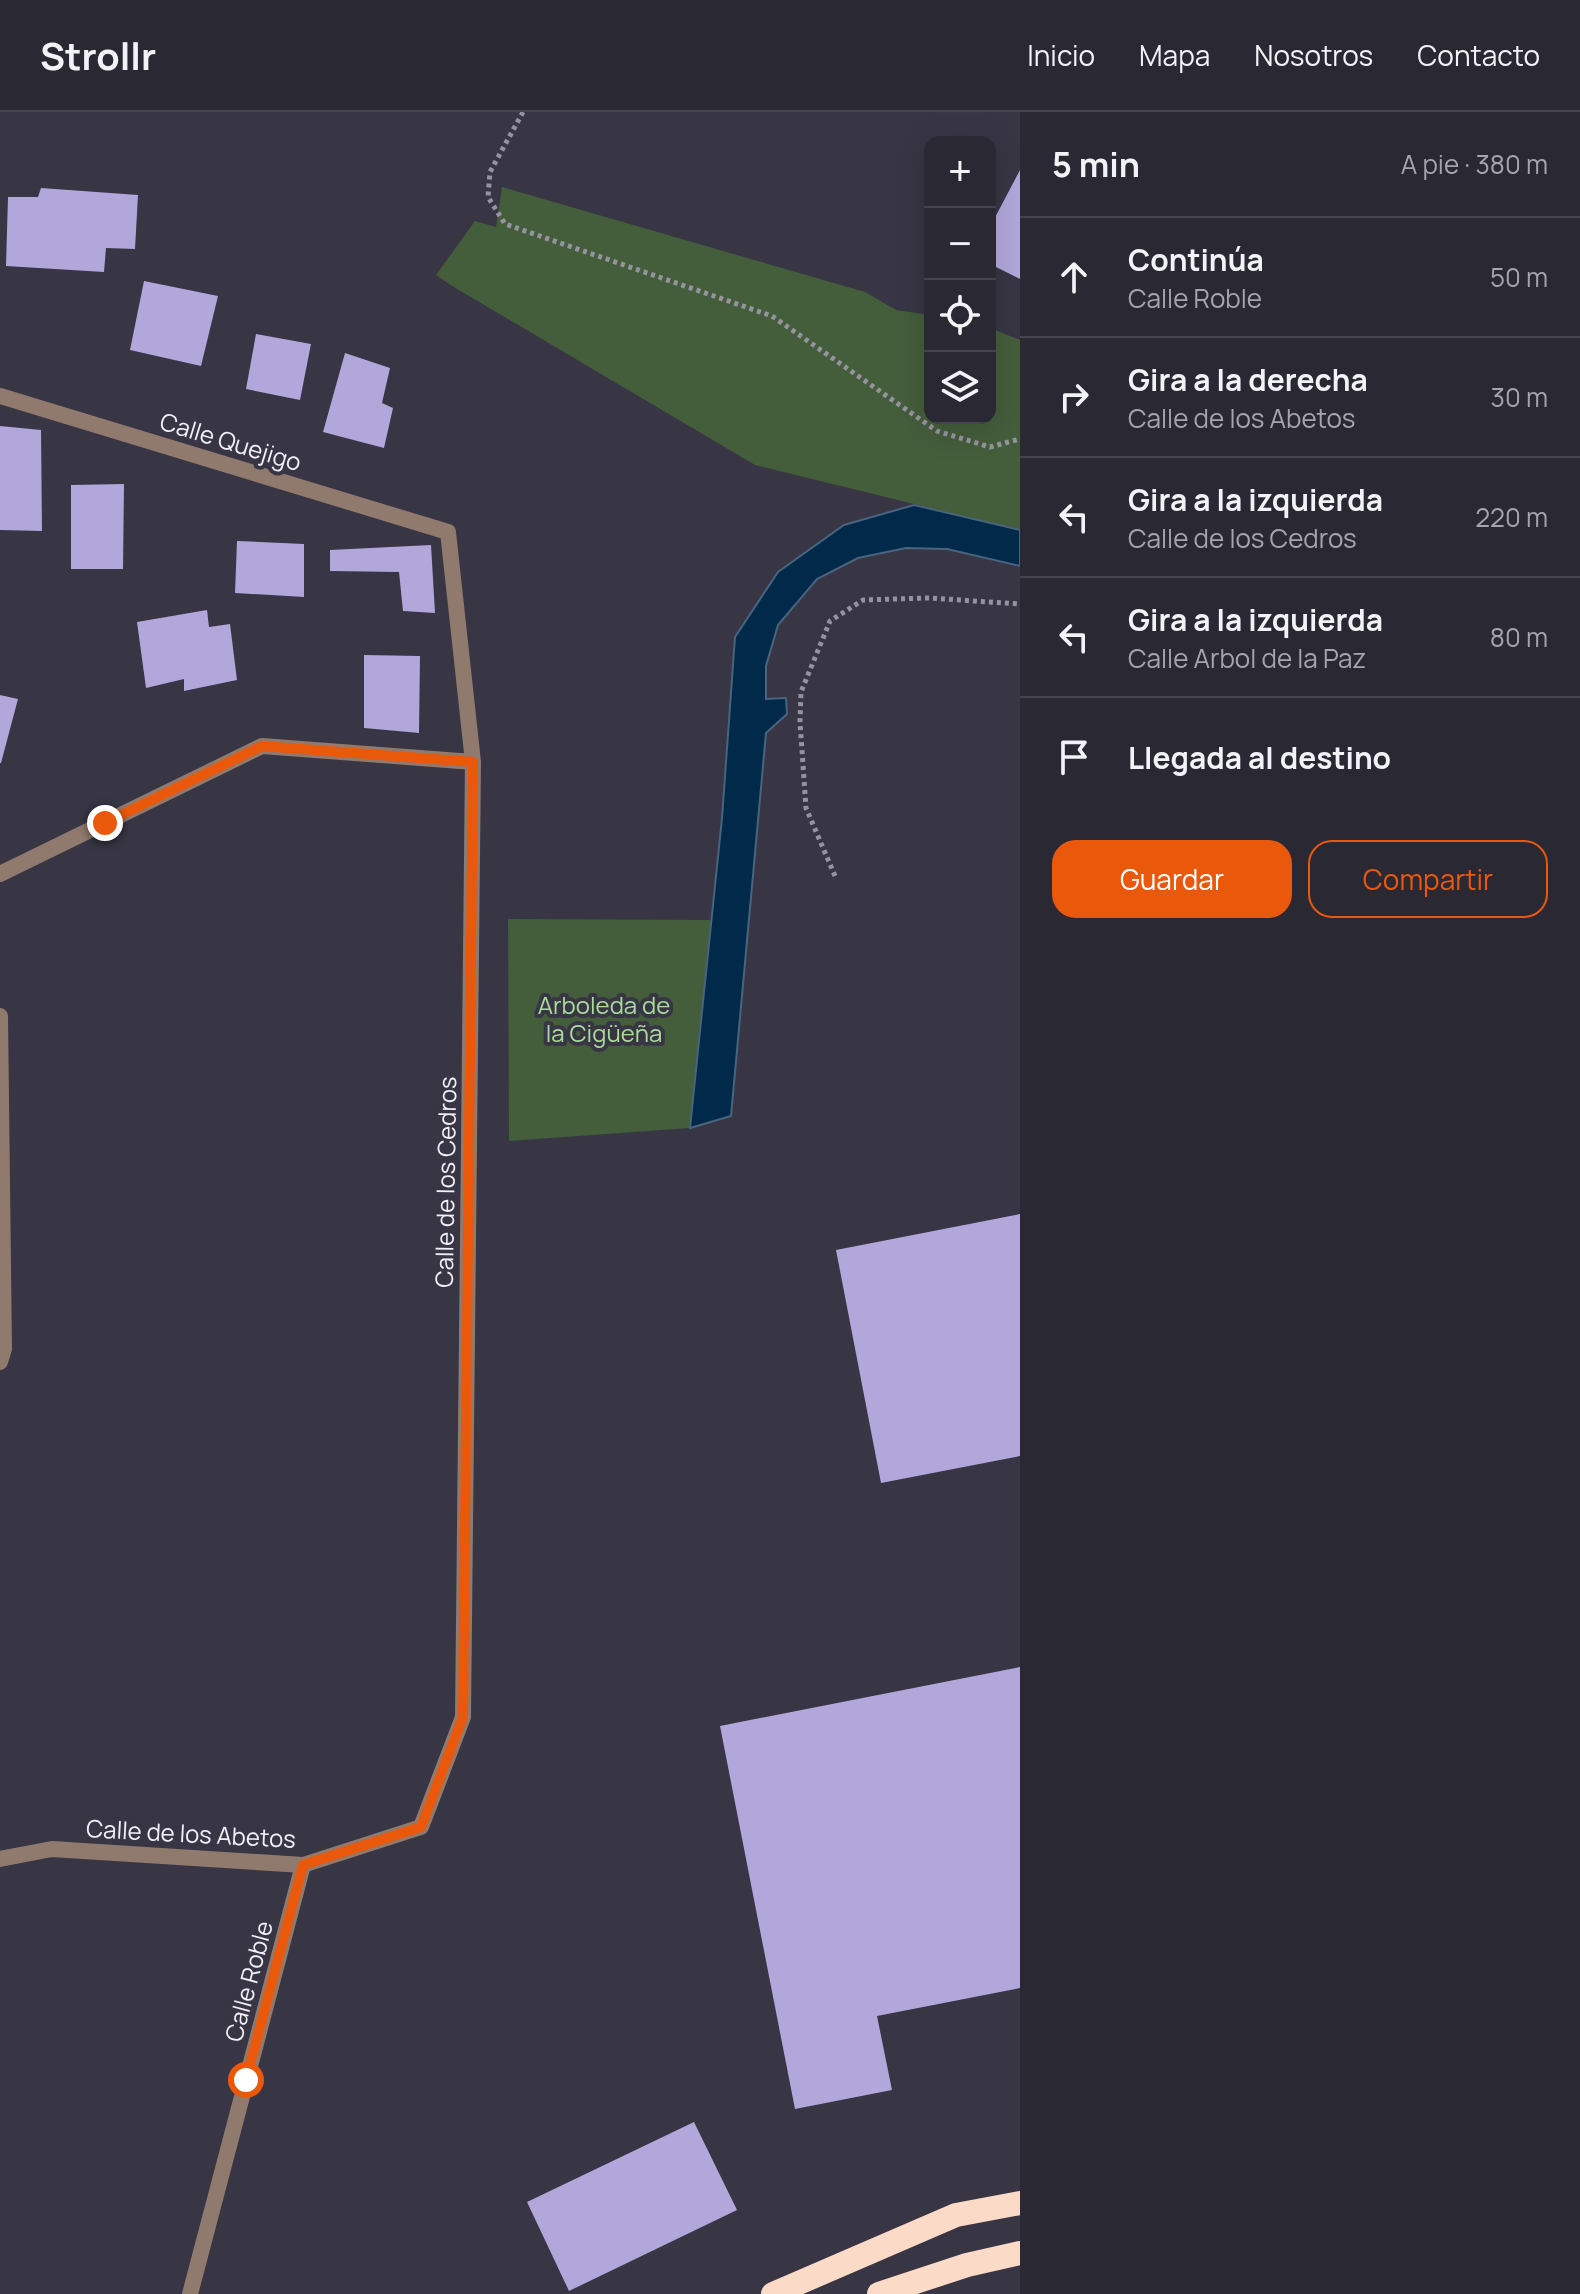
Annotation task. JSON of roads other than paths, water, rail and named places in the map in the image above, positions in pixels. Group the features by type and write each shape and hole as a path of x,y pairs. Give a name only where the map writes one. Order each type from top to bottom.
{"highway":[{"path":"773,2294 956,2215 1020,2203"},
{"path":"879,2294 967,2265 1020,2253"}],"street":[{"name":"Calle Quejigo","path":"0,396 448,532"},
{"name":"Calle de los Cedros","path":"421,1827 463,1717 473,762 448,532"},
{"path":"0,874 262,746 473,762"},
{"path":"0,1016 4,1349 0,1362"},
{"name":"Calle de los Abetos","path":"0,1859 52,1849 303,1865 421,1827"},
{"name":"Calle Roble","path":"190,2294 303,1865"}],"water":[{"path":"914,505 1020,530 1020,566 947,549 906,548 858,558 817,579 778,625 766,666 766,699 786,698 787,714 766,733 731,1116 690,1128 722,818 735,637 778,572 844,525"}],"park label":[{"name":"Arboleda de la Cigüeña","path":"604,1018"}]}
